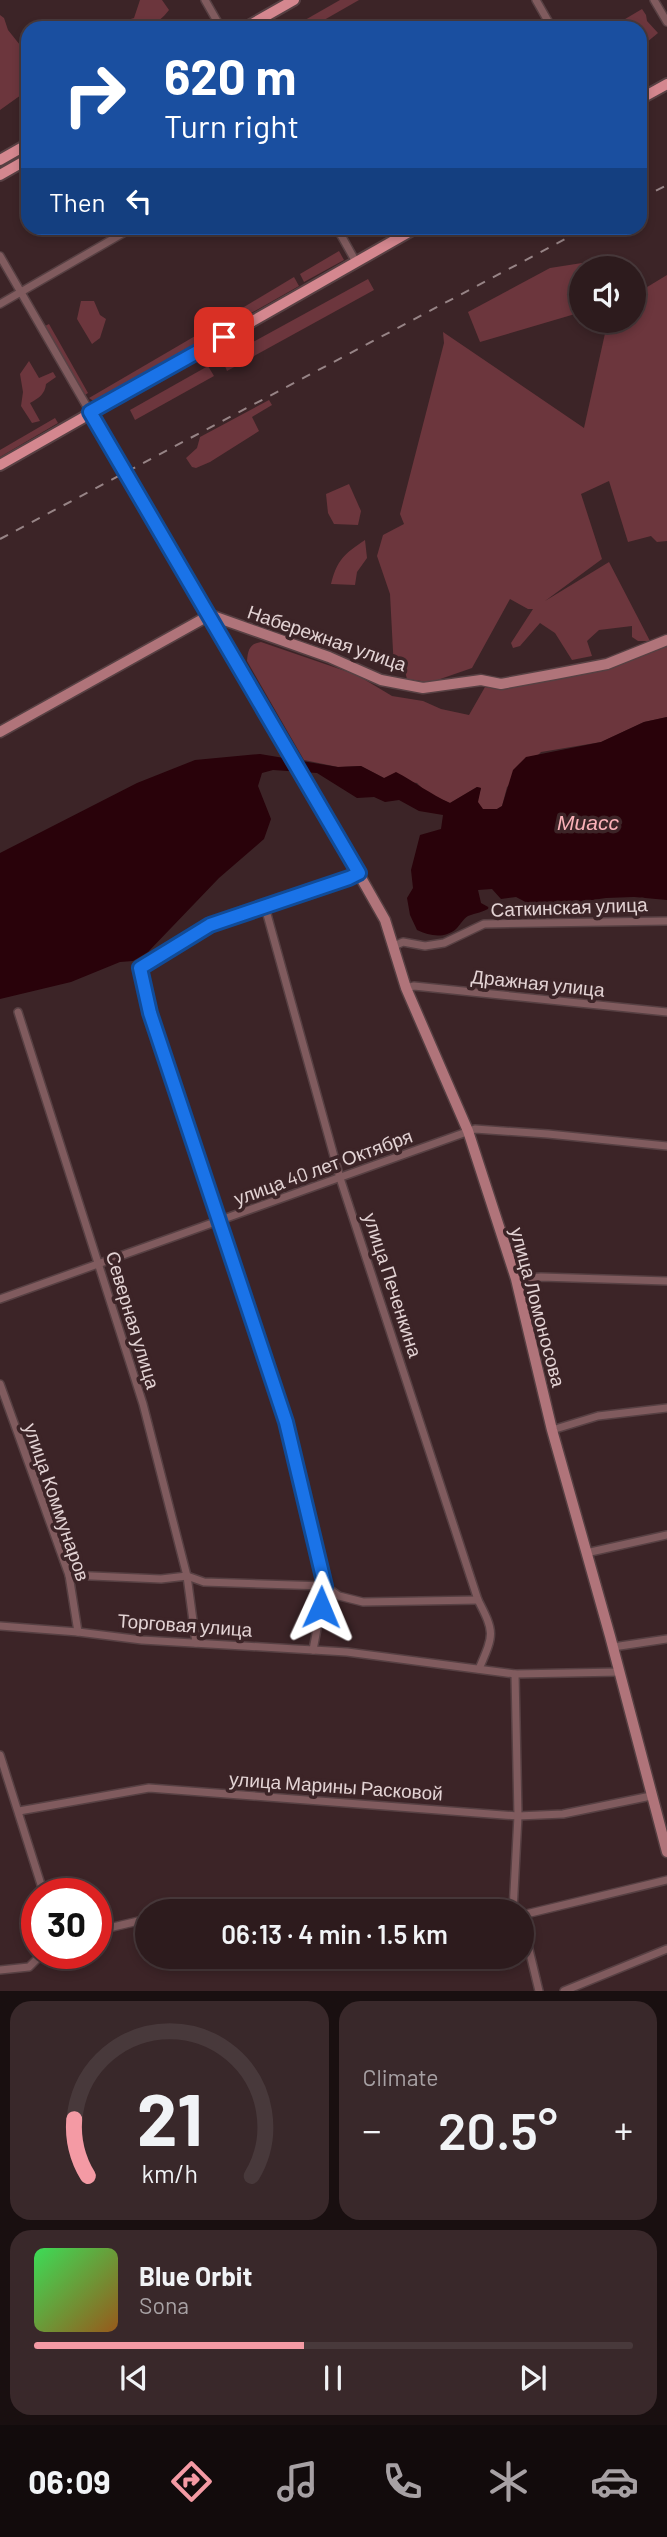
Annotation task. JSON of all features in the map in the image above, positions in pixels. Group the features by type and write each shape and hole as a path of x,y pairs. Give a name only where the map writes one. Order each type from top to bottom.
{"main road":[{"path":"257,21 294,0"},
{"path":"647,95 667,84"},
{"path":"0,160 21,148"},
{"path":"0,175 21,163"},
{"path":"0,465 404,235"}],"street":[{"path":"205,0 217,21"},
{"path":"536,0 548,21"},
{"path":"654,0 667,22"},
{"path":"0,304 120,235"},
{"path":"341,235 356,262"},
{"path":"0,256 90,412"},
{"name":"улица Ломоносова","path":"90,412 279,733 385,920 406,988 468,1131 516,1279 552,1430 667,1852"},
{"path":"0,732 210,615"},
{"name":"Набережная улица","path":"210,615 329,657 381,680 423,688 481,680 501,684 607,664 667,640"},
{"path":"313,1650 325,1586 286,1422 150,1013 140,968 210,925 359,873"},
{"name":"улица Печенкина","path":"265,907 340,1178 478,1600 491,1626 489,1645 478,1669"},
{"name":"Саткинская улица","path":"394,946 403,942 425,946 444,943 484,924 667,920"},
{"name":"Дражная улица","path":"406,988 414,986 667,1012"},
{"name":"Северная улица","path":"18,1012 143,1404 187,1576 197,1643"},
{"name":"улица 40 лет Октября","path":"0,1299 468,1131 477,1129 548,1134 667,1146"},
{"path":"516,1279 541,1276 667,1281"},
{"name":"улица Коммунаров","path":"0,1384 69,1575 78,1632"},
{"path":"552,1430 598,1416 667,1408"},
{"path":"586,1553 667,1535"},
{"path":"69,1575 161,1578 187,1576 215,1582 325,1586 339,1595 363,1602 478,1600"},
{"name":"Торговая улица","path":"0,1626 142,1640 313,1650 515,1674 620,1672"},
{"path":"613,1647 667,1639"},
{"path":"514,1899 518,1816 515,1674"},
{"path":"0,1755 39,1878"},
{"name":"улица Марины Расковой","path":"19,1811 149,1788 518,1816 563,1814 651,1796"},
{"path":"534,1912 667,1880"},
{"path":"112,1928 135,1923"},
{"path":"564,1991 651,1958 667,1949"},
{"path":"0,1970 21,1968"},
{"path":"534,1969 539,1991"}],"shaded area":[{"path":"140,0 162,0 169,10 158,21 124,21 134,18"},
{"path":"340,0 359,0 322,21 303,21"},
{"path":"642,9 647,21 622,21"},
{"path":"0,15 21,46 21,95 0,110"},
{"path":"647,21 658,33 647,42"},
{"path":"339,251 344,260 304,282 300,274"},
{"path":"569,265 569,316 480,342 468,312 550,268"},
{"path":"667,275 667,541 657,542 651,536 628,542 609,481 581,494 602,559 545,601 609,562 650,641 638,641 632,637 632,626 599,630 587,641 592,656 572,660 555,633 540,623 520,646 513,648 511,643 533,609 510,599 472,668 423,685 421,681 407,679 404,668 394,670 390,594 377,556 383,535 404,524 400,514 444,343 443,332 584,428 605,333 646,333 646,288"},
{"path":"294,277 299,286 223,329 219,322"},
{"path":"368,279 374,290 227,371 222,359"},
{"path":"81,301 94,301 100,315 106,319 100,338 92,344 77,319"},
{"path":"49,324 88,393 85,395 45,326"},
{"path":"214,325 218,332 95,402 89,398"},
{"path":"29,361 39,378 53,372 56,377 46,384 41,395 30,403 40,421 32,423 21,406 23,392 20,374"},
{"path":"208,366 214,376 135,420 130,410"},
{"path":"269,400 272,405 252,417 259,431 210,462 192,467 186,458 197,448 200,437"},
{"path":"55,418 58,423 0,457 0,450"},
{"path":"349,484 361,511 358,525 334,524 328,513 326,494"},
{"path":"365,540 367,558 357,572 355,585 331,584 342,558"},
{"path":"261,642 357,675 392,696 423,701 441,709 469,715 485,687 502,690 608,669 667,644 667,717 644,722 601,742 541,752 507,787 502,806 483,810 477,802 481,788 477,787 450,803 427,793 417,783 384,778 361,766 338,767 304,760 247,661 250,648"}],"water":[{"name":"Миасс","path":"667,717 667,900 606,898 537,908 516,897 501,899 492,889 478,890 481,903 490,908 468,916 447,934 427,934 417,930 410,915 407,898 413,888 411,870 420,835 441,829 443,815 419,811 399,800 385,802 374,797 357,798 317,773 273,770 262,773 258,786 271,819 264,839 219,878 148,952 133,961 120,962 71,982 0,999 0,853 137,783 195,760 260,754 338,767 361,766 384,778 396,772 450,803 477,787 481,788 478,802 483,809 497,809 502,806 513,770 526,757 601,742 644,722"}],"railway":[{"path":"647,195 667,185"},
{"path":"0,539 573,235"}],"route":[{"path":"224,337 90,412 359,873 210,925 140,968 150,1013 286,1422 325,1586 321,1607"}]}
